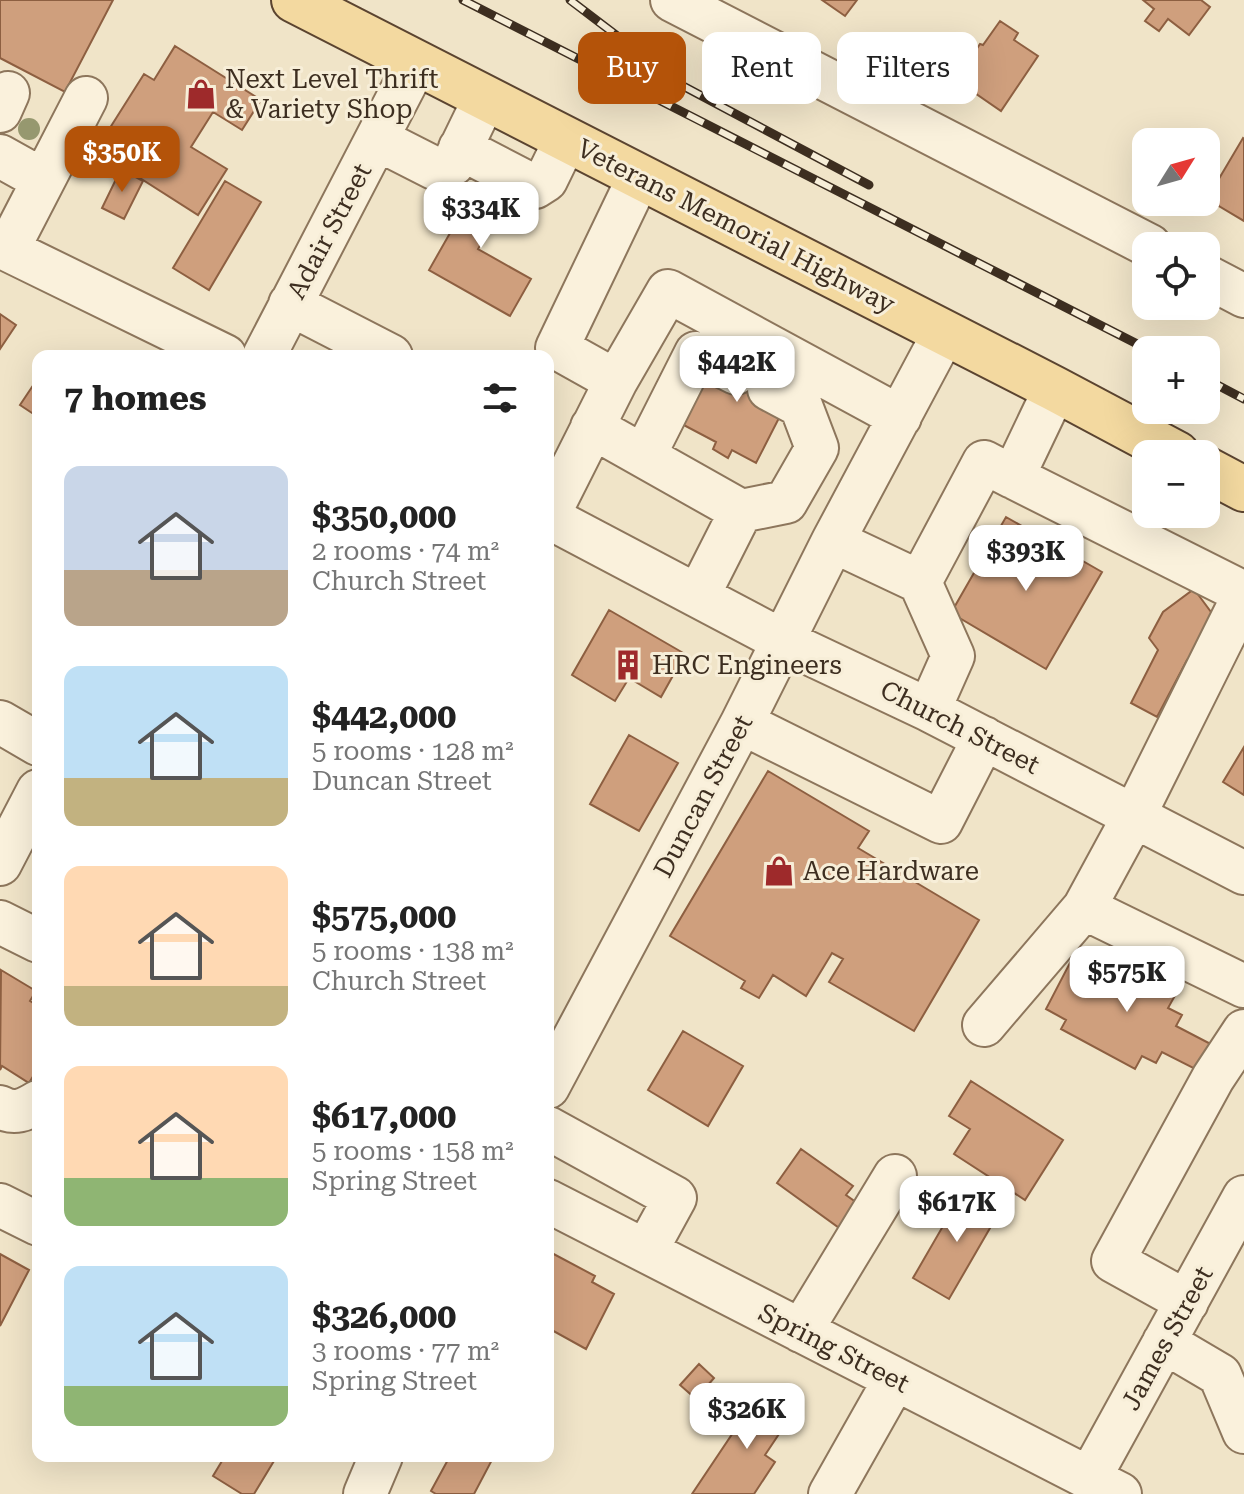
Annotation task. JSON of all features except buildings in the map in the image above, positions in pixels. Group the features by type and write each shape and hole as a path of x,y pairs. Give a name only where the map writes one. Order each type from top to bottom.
{"main road":[{"name":"Veterans Memorial Highway","path":"294,0 1151,440"},
{"path":"1220,476 1244,489"}],"street":[{"path":"672,0 1132,237"},
{"name":"Adair Street","path":"267,350 416,63"},
{"path":"86,98 4,248 213,350"},
{"path":"377,139 434,168 443,169 453,164 485,98"},
{"path":"460,148 535,187 546,180 566,139"},
{"path":"0,156 43,180"},
{"path":"616,381 557,348 639,177"},
{"path":"1220,283 1244,296"},
{"path":"554,498 573,439 616,381 668,291 900,417"},
{"path":"290,304 379,350"},
{"name":"Duncan Street","path":"554,1076 742,723 833,541 944,333"},
{"path":"573,439 644,456 741,511 786,502 817,448 801,406 696,353 644,456"},
{"path":"1013,477 1055,389"},
{"path":"920,582 984,462 1244,594 1134,816 1084,908 984,1025"},
{"path":"699,594 741,511"},
{"name":"Church Street","path":"554,520 783,641 929,710 1244,873"},
{"path":"833,541 920,582 953,656 929,710"},
{"path":"0,722 32,741"},
{"path":"742,723 941,822 984,738"},
{"path":"0,864 32,803"},
{"path":"1084,908 1244,986"},
{"path":"0,922 32,938"},
{"path":"1187,1302 1113,1261 1213,1078 1244,1031"},
{"path":"0,1107 24,1111 32,1106"},
{"path":"554,1131 675,1198 646,1251"},
{"path":"801,1331 895,1176"},
{"name":"James Street","path":"1105,1486 1164,1342 1187,1302 1230,1256 1244,1197"},
{"name":"Spring Street","path":"554,1204 1105,1486"},
{"path":"0,1205 32,1221"},
{"path":"1164,1342 1220,1375 1244,1432"},
{"path":"830,1494 895,1379"},
{"path":"365,1494 378,1462"}],"railway":[{"path":"463,0 1132,341"},
{"path":"570,0 683,86 869,185"},
{"path":"1220,386 1244,399"}],"place":[{"name":"Next Level Thrift & Variety Shop","path":"201,94"},
{"name":"HRC Engineers","path":"628,665"},
{"name":"Ace Hardware","path":"779,871"}]}
